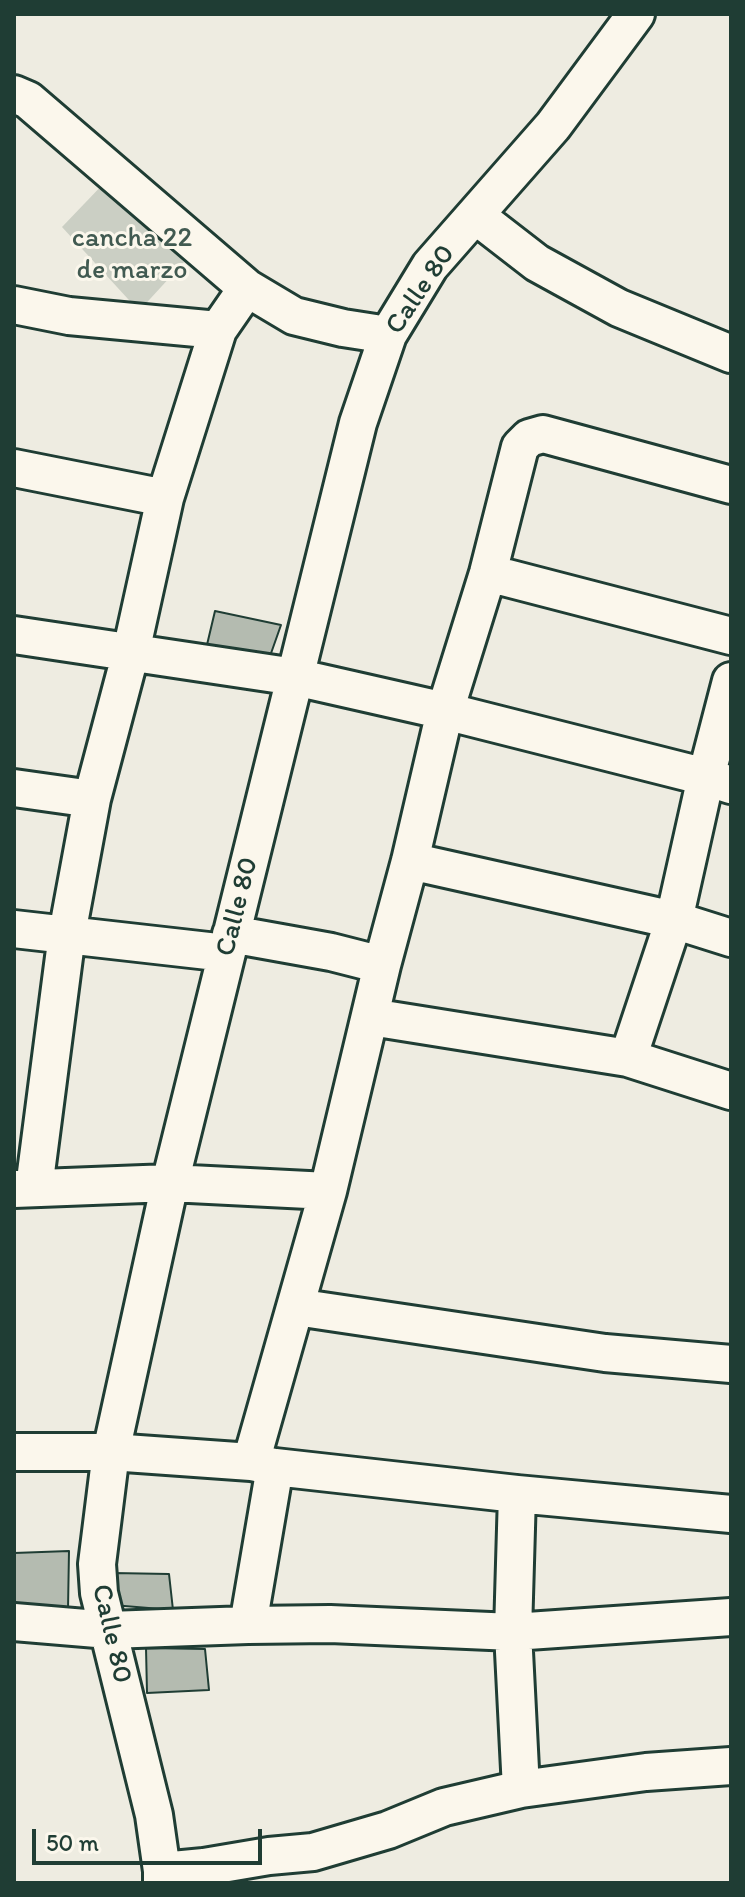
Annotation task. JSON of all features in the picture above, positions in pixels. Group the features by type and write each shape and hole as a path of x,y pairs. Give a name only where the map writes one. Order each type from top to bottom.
{"street":[{"name":"Calle 80","path":"162,1877 154,1815 99,1593 97,1564 111,1452 170,1183 358,423 388,335 430,266 553,126 636,14"},
{"path":"14,94 28,100 247,288 294,316 388,335"},
{"path":"475,215 537,263 619,308 731,354"},
{"path":"247,288 218,330 165,498 131,652 92,799 24,1188 170,1183 328,1191"},
{"path":"14,305 69,316 218,330"},
{"path":"248,1625 263,1464 296,1307 328,1191 445,711 488,573 520,447 529,438 543,434 731,485"},
{"path":"14,468 165,498"},
{"path":"488,573 731,636"},
{"path":"14,635 295,677 445,711 718,781"},
{"path":"628,1058 718,781 731,681"},
{"path":"14,788 92,799"},
{"path":"410,861 674,920 731,938"},
{"path":"14,929 331,952 382,965"},
{"path":"371,1017 628,1058 731,1091"},
{"path":"296,1307 605,1353 731,1364"},
{"path":"14,1452 111,1452 263,1464 517,1494 731,1514"},
{"path":"517,1494 513,1632 521,1789"},
{"path":"14,1622 109,1630 330,1624 513,1632 731,1617"},
{"path":"162,1877 269,1856 313,1852 388,1830 444,1807 521,1789 646,1772 731,1766"}],"green space":[{"name":"cancha 22 de marzo","path":"107,180 184,262 139,311 62,227"}],"building":[{"path":"215,611 281,625 269,659 206,649"},
{"path":"69,1551 68,1610 14,1604 14,1553"},
{"path":"113,1573 169,1574 173,1610 112,1605"},
{"path":"146,1648 205,1649 209,1690 147,1693"}]}
